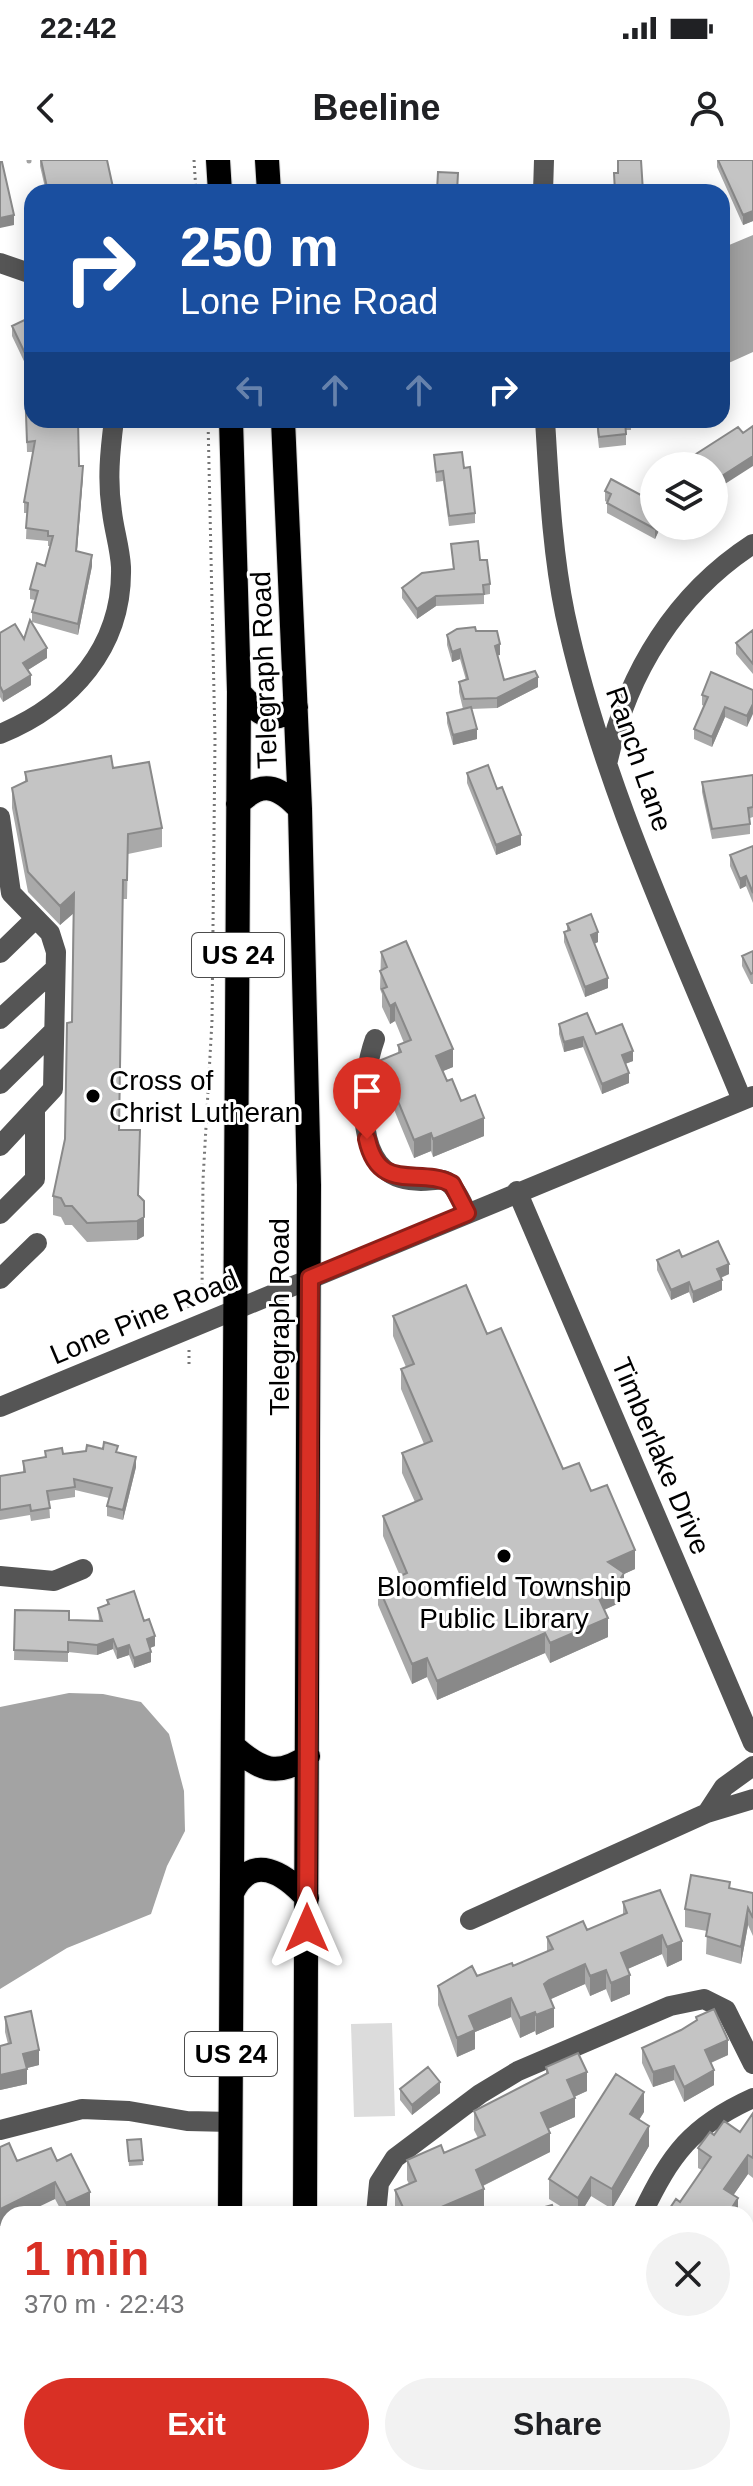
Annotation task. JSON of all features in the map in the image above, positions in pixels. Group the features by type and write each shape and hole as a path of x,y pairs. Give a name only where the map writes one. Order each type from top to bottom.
{"highway":[{"path":"218,160 220,184"},
{"path":"267,160 268,184"},
{"name":"Telegraph Road","path":"230,2206 239,692 231,428"},
{"name":"Telegraph Road","path":"283,428 300,809 310,1278 305,2206"},
{"path":"239,692 257,712 272,718 287,715 296,707"},
{"path":"238,804 252,791 268,786 280,790 300,809"},
{"path":"233,1746 250,1761 275,1770 291,1768 308,1756"},
{"path":"232,1893 243,1877 265,1870 284,1876 307,1898"}],"street":[{"path":"543,184 544,160"},
{"path":"0,263 24,271"},
{"path":"0,734 44,712 71,692 96,659 114,621 121,565 109,490 113,428"},
{"name":"Ranch Lane","path":"546,428 551,509 565,613 608,761 747,1098"},
{"path":"608,761 618,717 660,632 690,596 753,544"},
{"path":"0,817 4,884 54,940 55,969 53,1089 0,1146"},
{"path":"0,953 35,919"},
{"path":"0,1019 55,969"},
{"path":"0,1084 53,1032"},
{"path":"375,1039 366,1063 365,1126 371,1152 385,1169 400,1178 437,1178 452,1184 467,1213"},
{"name":"Lone Pine Road","path":"0,1407 747,1098"},
{"path":"0,1214 35,1179 35,1111"},
{"name":"Timberlake Drive","path":"517,1191 753,1743"},
{"path":"0,1279 37,1243"},
{"path":"0,1576 54,1581 83,1569"},
{"path":"707,1813 724,1787 753,1766"},
{"path":"470,1920 707,1813 753,1799"},
{"path":"377,2206 379,2183 395,2158 480,2094 518,2071 670,2006 704,1999 726,2010 753,2064"},
{"path":"646,2206 667,2164 692,2134 753,2098"},
{"path":"0,2130 82,2109 129,2111 187,2121 231,2122"}],"path":[{"path":"194,160 196,184"},
{"path":"189,1312 188,1301 202,1292 203,1180 212,1021 215,739 208,428"}],"shaded area":[{"path":"753,235 753,352 730,362 730,245"},
{"path":"69,1693 103,1694 141,1702 169,1734 184,1791 185,1831 167,1866 151,1914 67,1948 0,1989 0,1707"},
{"path":"392,2023 395,2116 354,2117 351,2024"}],"building":[{"path":"41,160 107,160 112,184 46,184"},
{"path":"618,160 641,160 642,184 615,184 614,173 618,173"},
{"path":"718,160 753,160 753,211 743,215"},
{"path":"0,162 14,215 0,218"},
{"path":"438,172 458,173 457,184 437,184"},
{"path":"24,320 24,351 12,326"},
{"path":"753,426 753,456 728,472 728,452 699,452 738,427 743,433"},
{"path":"26,428 78,428 79,466 83,466 76,551 92,555 78,624 32,612 38,591 30,589 37,563 45,566 53,536 48,536 48,531 26,528 28,503 24,502 35,441 27,442"},
{"path":"598,428 626,428 626,434 599,437"},
{"path":"462,452 464,468 470,467 475,513 449,516 443,471 436,472 434,455"},
{"path":"611,479 640,495 640,521 607,503 611,494 605,491"},
{"path":"478,541 480,560 487,560 490,584 483,585 484,594 436,596 417,609 402,588 422,573 454,569 451,544"},
{"path":"30,620 47,648 23,663 31,675 3,692 0,686 0,633 15,624 24,639"},
{"path":"475,627 476,631 497,631 500,644 495,646 504,680 535,671 538,677 497,698 464,699 459,682 468,679 460,649 452,652 447,635 457,629"},
{"path":"753,630 753,664 736,643"},
{"path":"711,672 753,690 753,704 747,716 725,707 712,737 694,729 708,697 702,695"},
{"path":"471,707 477,729 453,735 447,713"},
{"path":"111,756 113,768 149,762 162,828 128,834 127,880 123,880 119,1130 140,1130 138,1195 144,1201 144,1217 137,1221 87,1223 72,1206 65,1206 61,1198 53,1196 65,1139 67,1023 72,1022 74,893 60,906 28,872 12,788 27,781 25,772"},
{"path":"488,765 497,789 502,787 521,835 496,845 467,773"},
{"path":"753,775 753,807 748,808 750,824 712,829 702,782"},
{"path":"753,846 753,893 746,876 740,879 730,855"},
{"path":"591,914 598,932 591,935 608,978 585,987 564,932 570,930 567,924"},
{"path":"406,941 453,1049 436,1056 447,1081 452,1079 461,1101 475,1095 484,1118 433,1139 431,1133 414,1140 381,1060 401,1052 398,1045 411,1040 395,1003 390,1006 382,989 387,987 380,971 387,967 381,952"},
{"path":"753,951 753,973 751,974 742,956"},
{"path":"587,1013 596,1034 622,1024 633,1051 622,1055 629,1073 602,1084 583,1037 564,1042 559,1024"},
{"path":"718,1241 729,1264 717,1269 722,1280 693,1292 689,1282 671,1290 657,1260 679,1250 682,1257"},
{"path":"466,1285 487,1334 501,1328 563,1469 579,1463 591,1491 607,1485 635,1550 608,1562 624,1573 617,1584 597,1594 608,1618 550,1643 545,1633 437,1681 427,1658 412,1664 378,1586 407,1573 383,1516 422,1499 402,1453 432,1441 401,1369 414,1364 393,1316"},
{"path":"104,1442 118,1446 116,1452 136,1457 123,1510 107,1506 112,1488 74,1479 75,1487 47,1491 50,1508 31,1511 30,1505 0,1510 0,1476 25,1472 23,1461 46,1457 45,1451 62,1448 63,1454 86,1451 87,1445 103,1449"},
{"path":"134,1591 144,1621 149,1619 155,1636 147,1639 151,1652 134,1658 129,1645 117,1649 113,1639 97,1645 68,1642 68,1652 14,1650 15,1610 69,1611 69,1620 102,1621 98,1608 109,1604 107,1600"},
{"path":"691,1875 730,1882 729,1888 753,1893 753,1918 748,1908 741,1947 706,1936 710,1914 685,1909"},
{"path":"660,1890 682,1941 667,1947 662,1935 621,1953 630,1975 611,1983 606,1970 590,1976 585,1964 544,1984 554,2008 520,2018 511,1998 469,2016 475,2030 457,2038 438,1986 472,1966 477,1976 512,1963 513,1966 553,1949 547,1937 583,1921 587,1930 627,1913 623,1902"},
{"path":"714,2009 728,2040 705,2050 714,2070 684,2087 674,2066 653,2072 642,2048 681,2030 697,2020 696,2017"},
{"path":"31,2011 39,2050 23,2054 27,2069 0,2075 0,2046 11,2043 5,2017"},
{"path":"578,2053 587,2072 567,2080 575,2098 541,2113 550,2133 476,2170 484,2189 444,2206 402,2206 395,2190 416,2181 407,2160 441,2145 444,2153 485,2135 474,2111 548,2073 546,2067"},
{"path":"428,2067 440,2082 412,2105 400,2089"},
{"path":"616,2074 644,2092 630,2114 649,2126 612,2189 591,2177 578,2198 549,2179"},
{"path":"753,2113 753,2158 748,2155 724,2189 738,2198 733,2206 671,2206 676,2199 680,2202 711,2157 698,2148 710,2132 714,2135 724,2121 740,2132"},
{"path":"141,2139 143,2160 129,2161 127,2140"},
{"path":"9,2143 17,2161 51,2148 57,2161 71,2154 90,2192 66,2203 55,2182 6,2206 0,2206 0,2147"}],"place":[{"name":"Cross of Christ Lutheran","path":"93,1096"},
{"name":"Bloomfield Township Public Library","path":"504,1556"}],"route":[{"path":"307,1928 310,1278 467,1213 452,1184 437,1178 407,1179 392,1174 373,1156 367,1139"}]}
